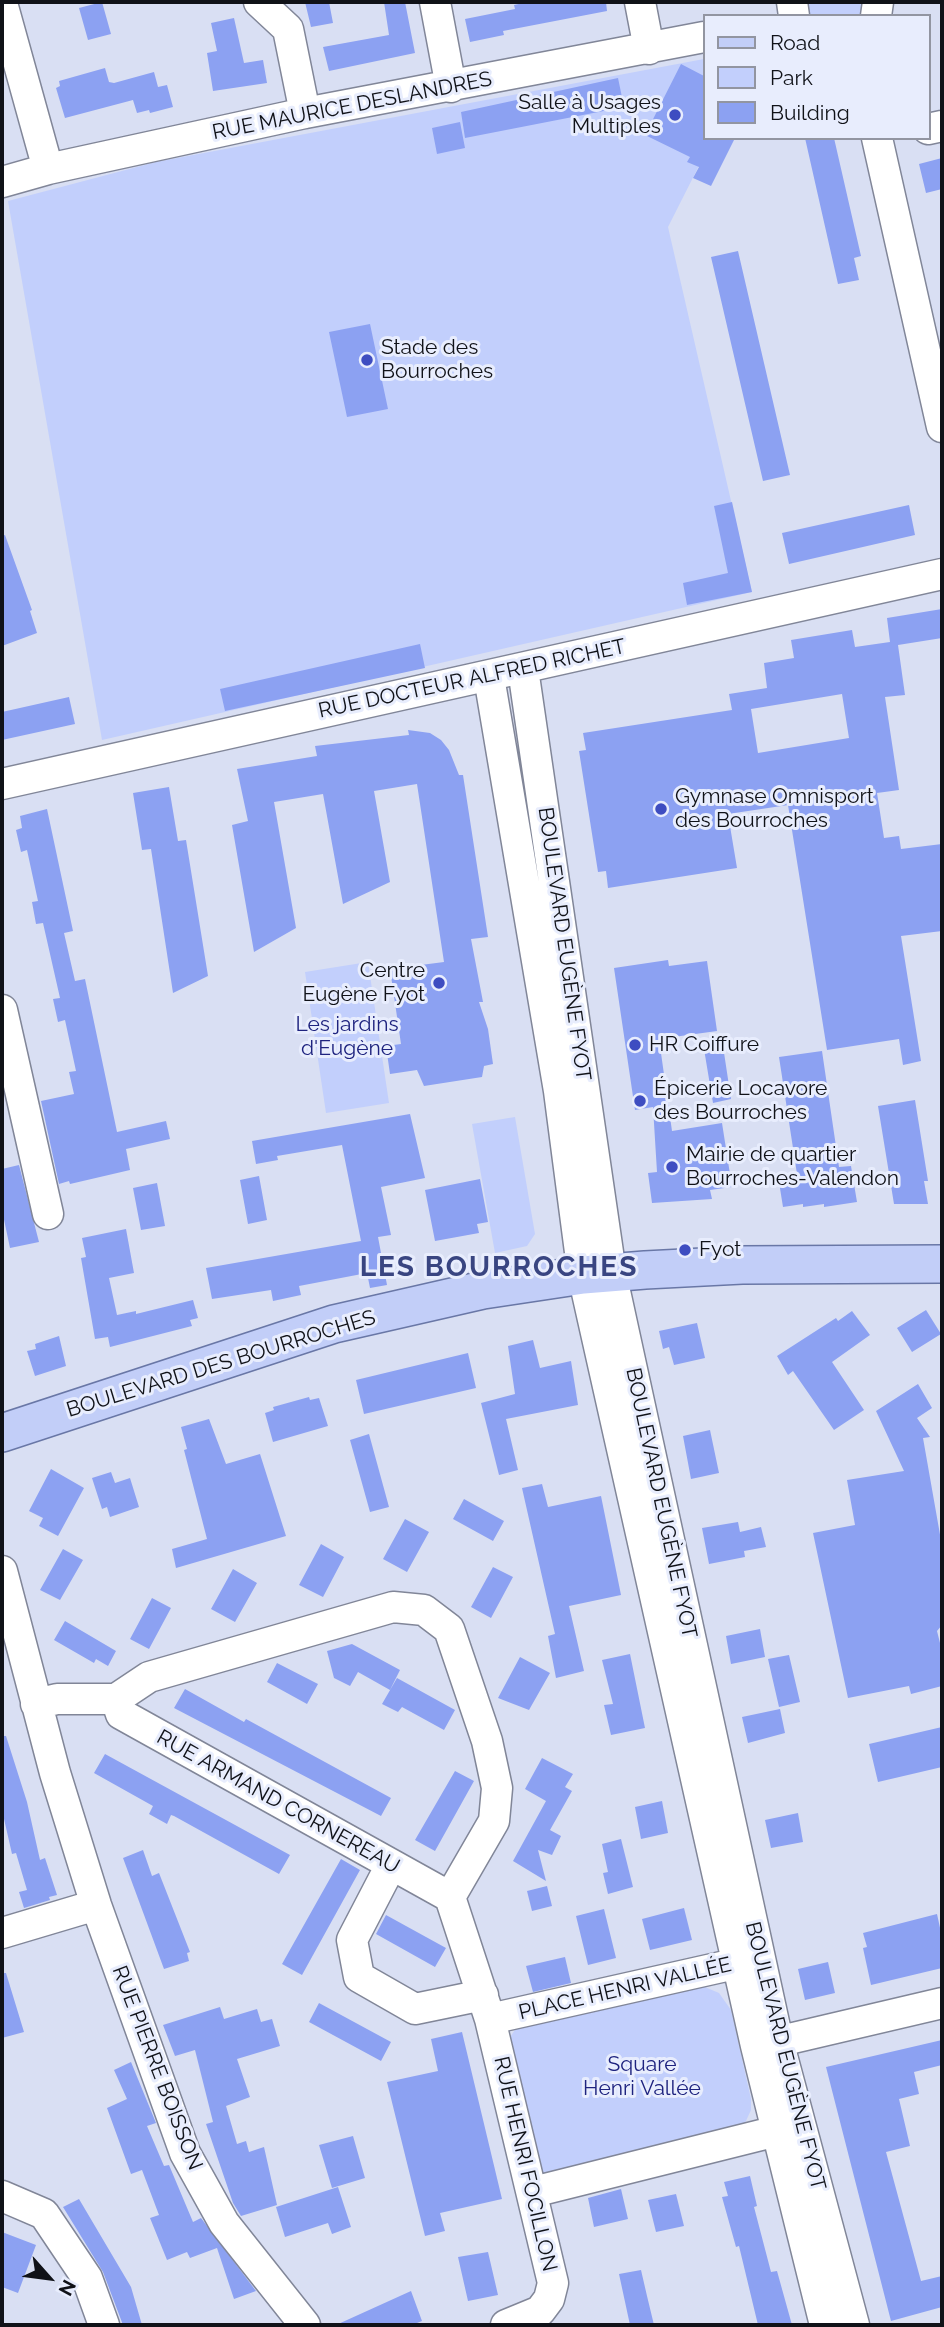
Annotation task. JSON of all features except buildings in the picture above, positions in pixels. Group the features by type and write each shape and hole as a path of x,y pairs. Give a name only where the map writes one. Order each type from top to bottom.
{"main road":[{"name":"BOULEVARD DES BOURROCHES","path":"2,1433 334,1324 483,1290 597,1274 742,1265 942,1264"}],"street":[{"path":"259,2 288,29 306,113"},
{"path":"435,2 451,87"},
{"path":"640,2 649,49"},
{"path":"2,3 48,169"},
{"name":"RUE MAURICE DESLANDRES","path":"2,182 48,169 306,113 702,37"},
{"path":"880,140 931,325 942,428"},
{"name":"RUE DOCTEUR ALFRED RICHET","path":"2,784 942,574"},
{"name":"BOULEVARD EUGÈNE FYOT","path":"523,669 597,1274"},
{"name":"BOULEVARD EUGÈNE FYOT","path":"489,677 559,1091 748,1961 788,2129 825,2325"},
{"path":"2,1010 48,1214"},
{"name":"RUE PIERRE BOISSON","path":"2,1571 36,1704 96,1905 185,2153 224,2223 305,2325"},
{"path":"36,1704 57,1699 116,1699 149,1677 393,1608 424,1610 449,1629 487,1741 497,1788 494,1821 450,1897"},
{"name":"RUE ARMAND CORNEREAU","path":"116,1699 121,1714 450,1897"},
{"name":"PLACE HENRI VALLÉE","path":"391,1865 352,1940 359,1977 415,2009 486,2007 748,1961"},
{"name":"RUE HENRI FOCILLON","path":"450,1897 486,2007 553,2283 550,2299 540,2311 506,2325"},
{"path":"2,1933 96,1905"},
{"path":"767,2044 942,2003"},
{"path":"533,2192 788,2129"},
{"name":"BOULEVARD EUGÈNE FYOT","path":"788,2129 855,2325"},
{"path":"2,2196 44,2214 87,2278 104,2325"}],"green space":[{"path":"804,2 867,2 865,14 806,14"},
{"name":"Stade des Bourroches","path":"702,59 702,140 712,140 668,227 752,592 102,740 8,201 156,162"},
{"name":"Les jardins d'Eugène","path":"368,962 389,1103 326,1113 305,972"},
{"path":"515,1117 535,1234 527,1246 495,1253 472,1124"},
{"name":"Square Henri Vallée","path":"700,1985 719,1993 731,2010 751,2099 751,2110 740,2129 547,2175 540,2170 508,2040 515,2030 524,2025"}],"place":[{"name":"Salle à Usages Multiples","path":"675,115"},
{"name":"Stade des Bourroches","path":"367,360"},
{"name":"Gymnase Omnisport des Bourroches","path":"661,809"},
{"name":"Centre Eugène Fyot","path":"439,983"},
{"name":"HR Coiffure","path":"635,1045"},
{"name":"Épicerie Locavore des Bourroches","path":"640,1101"},
{"name":"Mairie de quartier Bourroches-Valendon","path":"672,1167"},
{"name":"Fyot","path":"685,1250"}],"district":[{"name":"LES BOURROCHES","path":"499,1268"}]}
